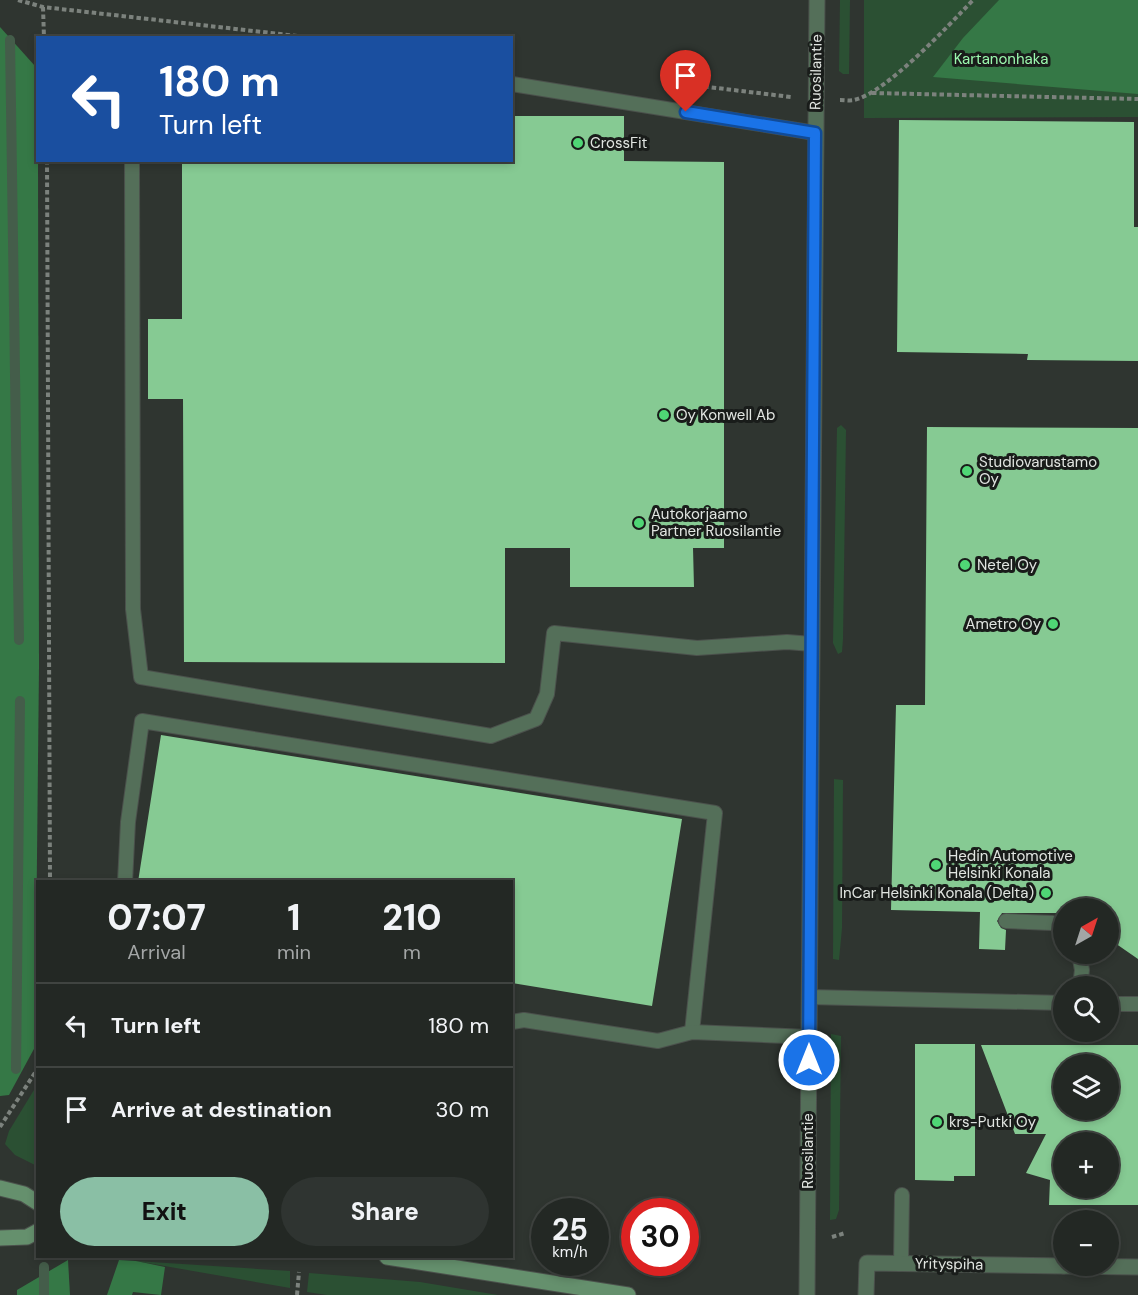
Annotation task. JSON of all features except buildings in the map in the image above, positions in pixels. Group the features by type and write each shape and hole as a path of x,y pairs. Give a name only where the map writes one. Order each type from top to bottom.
{"street":[{"name":"Ruosilantie","path":"807,1295 817,0"},
{"path":"0,1188 24,1194 36,1202"},
{"path":"0,1238 27,1237 36,1232"},
{"path":"393,1258 628,1295"},
{"name":"Yrityspiha","path":"866,1295 867,1263 1053,1266"},
{"name":"Yrityspiha","path":"1119,1267 1138,1267"}],"lane":[{"path":"513,84 815,133"},
{"path":"132,162 133,609 141,677 491,736 536,719 547,694 554,633 697,648 786,642 812,644"},
{"path":"125,880 128,822 142,721 715,813 692,1032"},
{"path":"1006,921 1053,923"},
{"path":"809,997 1053,1003"},
{"path":"1119,1004 1138,1004"},
{"path":"513,1022 524,1020 658,1041 692,1032 809,1037"},
{"path":"901,1264 902,1195"}],"path":[{"path":"18,0 43,7 297,36"},
{"path":"854,100 871,93 907,65 972,0"},
{"path":"43,7 45,36"},
{"path":"871,93 1138,99"},
{"path":"47,162 50,880"},
{"path":"0,1127 36,1071"},
{"path":"297,1295 299,1272"}],"green space":[{"path":"840,0 850,0 849,74 839,71"},
{"name":"Kartanonhaka","path":"864,0 1138,0 1138,117 864,118"},
{"path":"999,0 1138,0 1138,94 933,77 963,38"},
{"path":"0,27 35,66 36,162 38,162 39,667 35,1047 9,1095 0,1096"},
{"path":"841,425 846,430 843,639 842,652 838,654 833,643 837,428"},
{"path":"834,779 843,780 842,928 839,960 833,959"},
{"path":"831,1034 841,1036 839,1210 836,1219 830,1220"},
{"path":"36,1087 36,1166 15,1155 5,1144 9,1131"},
{"path":"68,1260 70,1295 17,1295 17,1290"},
{"path":"119,1260 165,1267 161,1295 133,1292 132,1295 107,1295"},
{"path":"136,1261 290,1271 290,1288"},
{"path":"309,1273 420,1282 498,1295 327,1295 307,1292"}],"waterway":[{"path":"10,40 19,640"},
{"path":"16,1069 20,701"},
{"path":"44,1267 44,1295"}],"place":[{"name":"CrossFit","path":"578,143"},
{"name":"Oy Konwell Ab","path":"664,415"},
{"name":"Studiovarustamo Oy","path":"967,471"},
{"name":"Autokorjaamo Partner Ruosilantie","path":"639,523"},
{"name":"Netel Oy","path":"965,565"},
{"name":"Ametro Oy","path":"1053,624"},
{"name":"Hedin Automotive Helsinki Konala","path":"936,865"},
{"name":"InCar Helsinki Konala (Delta)","path":"1046,893"},
{"name":"krs-Putki Oy","path":"937,1122"}],"route":[{"path":"686,112 815,133 809,1060"}]}
